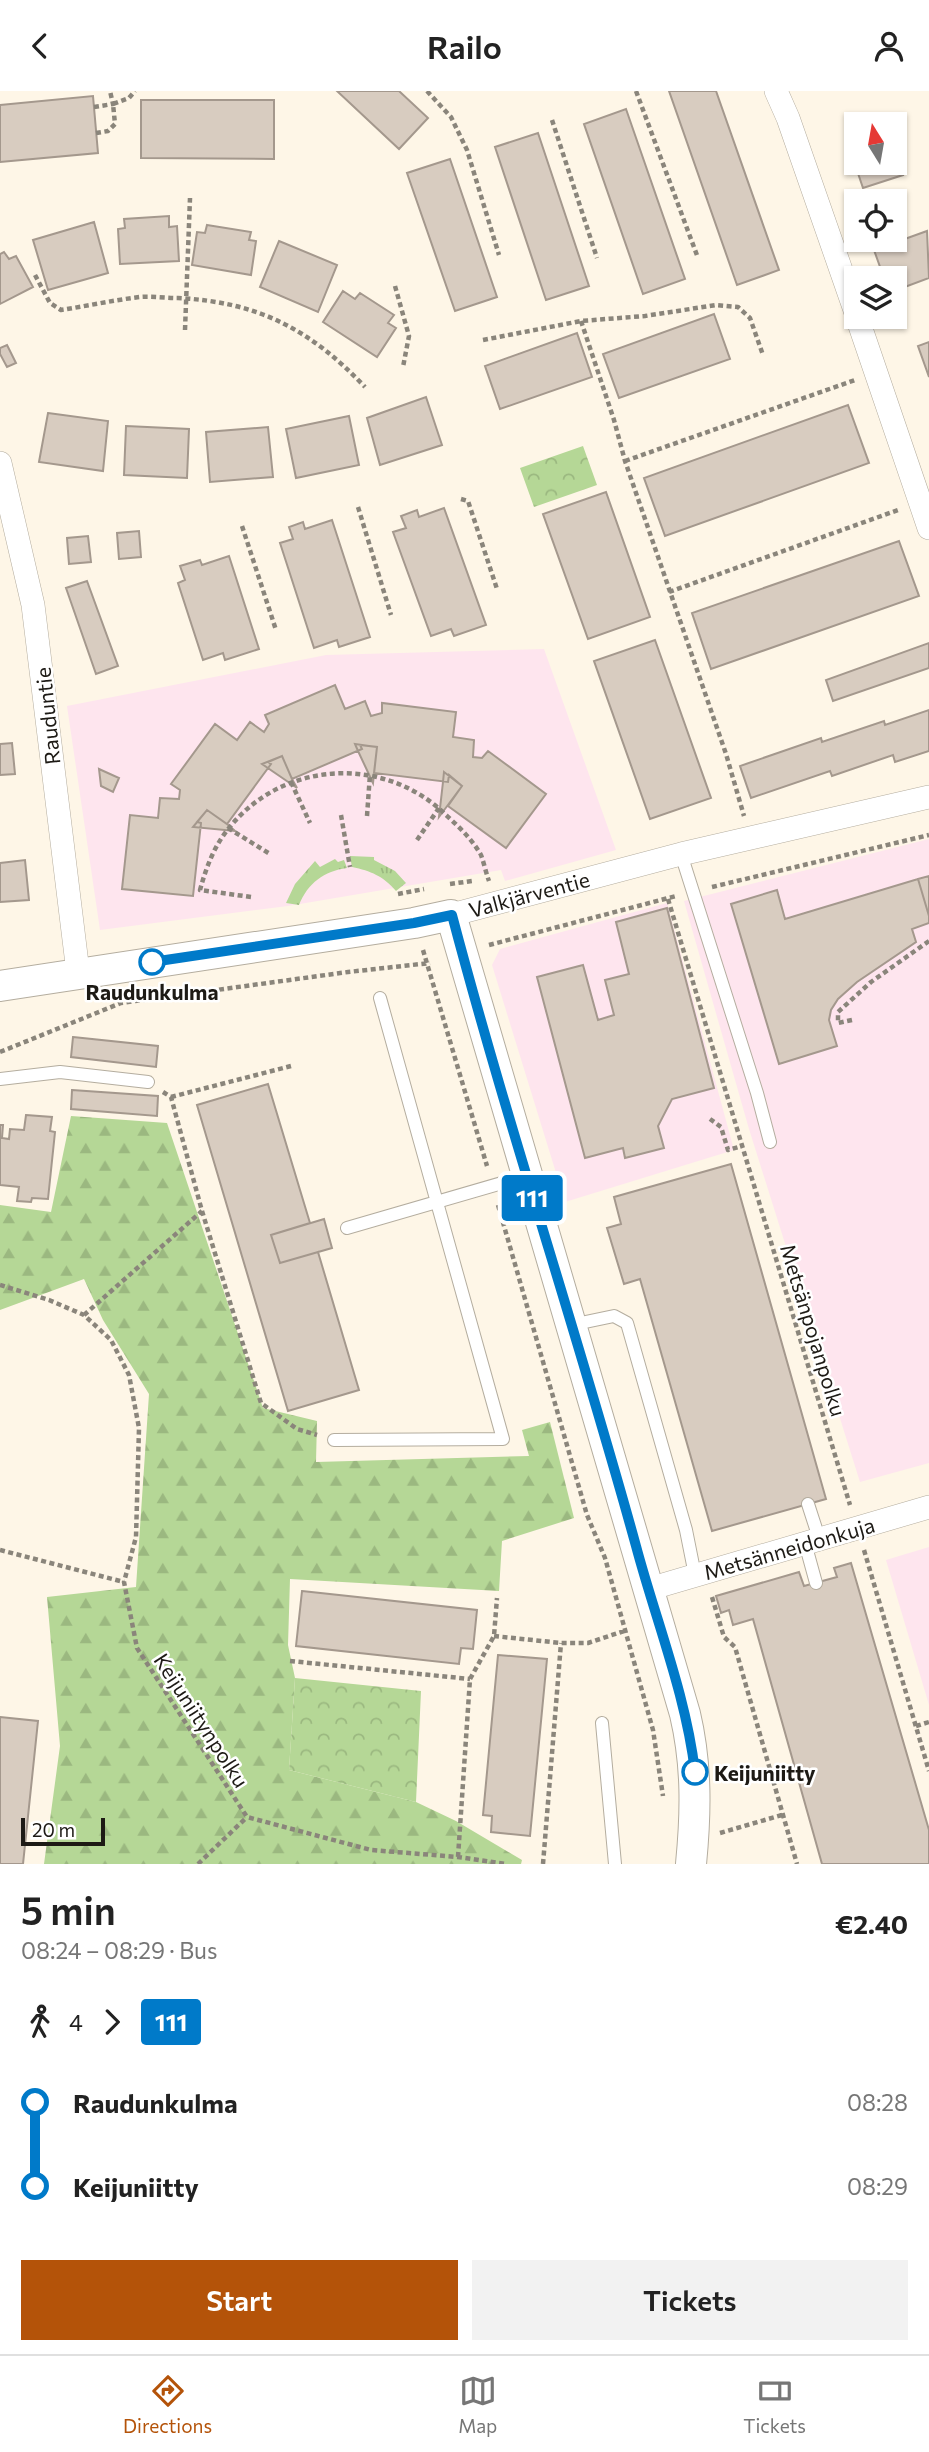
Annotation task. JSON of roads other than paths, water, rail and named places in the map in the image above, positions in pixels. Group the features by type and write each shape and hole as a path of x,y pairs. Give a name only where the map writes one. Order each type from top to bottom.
{"street":[{"path":"776,91 788,118 844,280"},
{"path":"861,329 929,528"},
{"name":"Rauduntie","path":"0,463 33,605 78,972"},
{"name":"Valkjärventie","path":"0,986 78,972 414,923 750,838 929,797"},
{"path":"452,915 685,1714 693,1752 696,1814 691,1864"},
{"name":"Metsänneidonkuja","path":"649,1589 703,1584 812,1541 929,1507"}],"lane":[{"path":"681,855 770,1142"},
{"path":"334,1440 503,1440 380,998"},
{"path":"0,1079 61,1072 148,1082"},
{"path":"347,1229 526,1176"},
{"path":"571,1325 614,1316 627,1323 703,1584"},
{"path":"808,1504 817,1583"},
{"path":"602,1723 615,1864"}],"place":[{"name":"Raudunkulma","path":"152,962"},
{"name":"Keijuniitty","path":"695,1772"}]}
